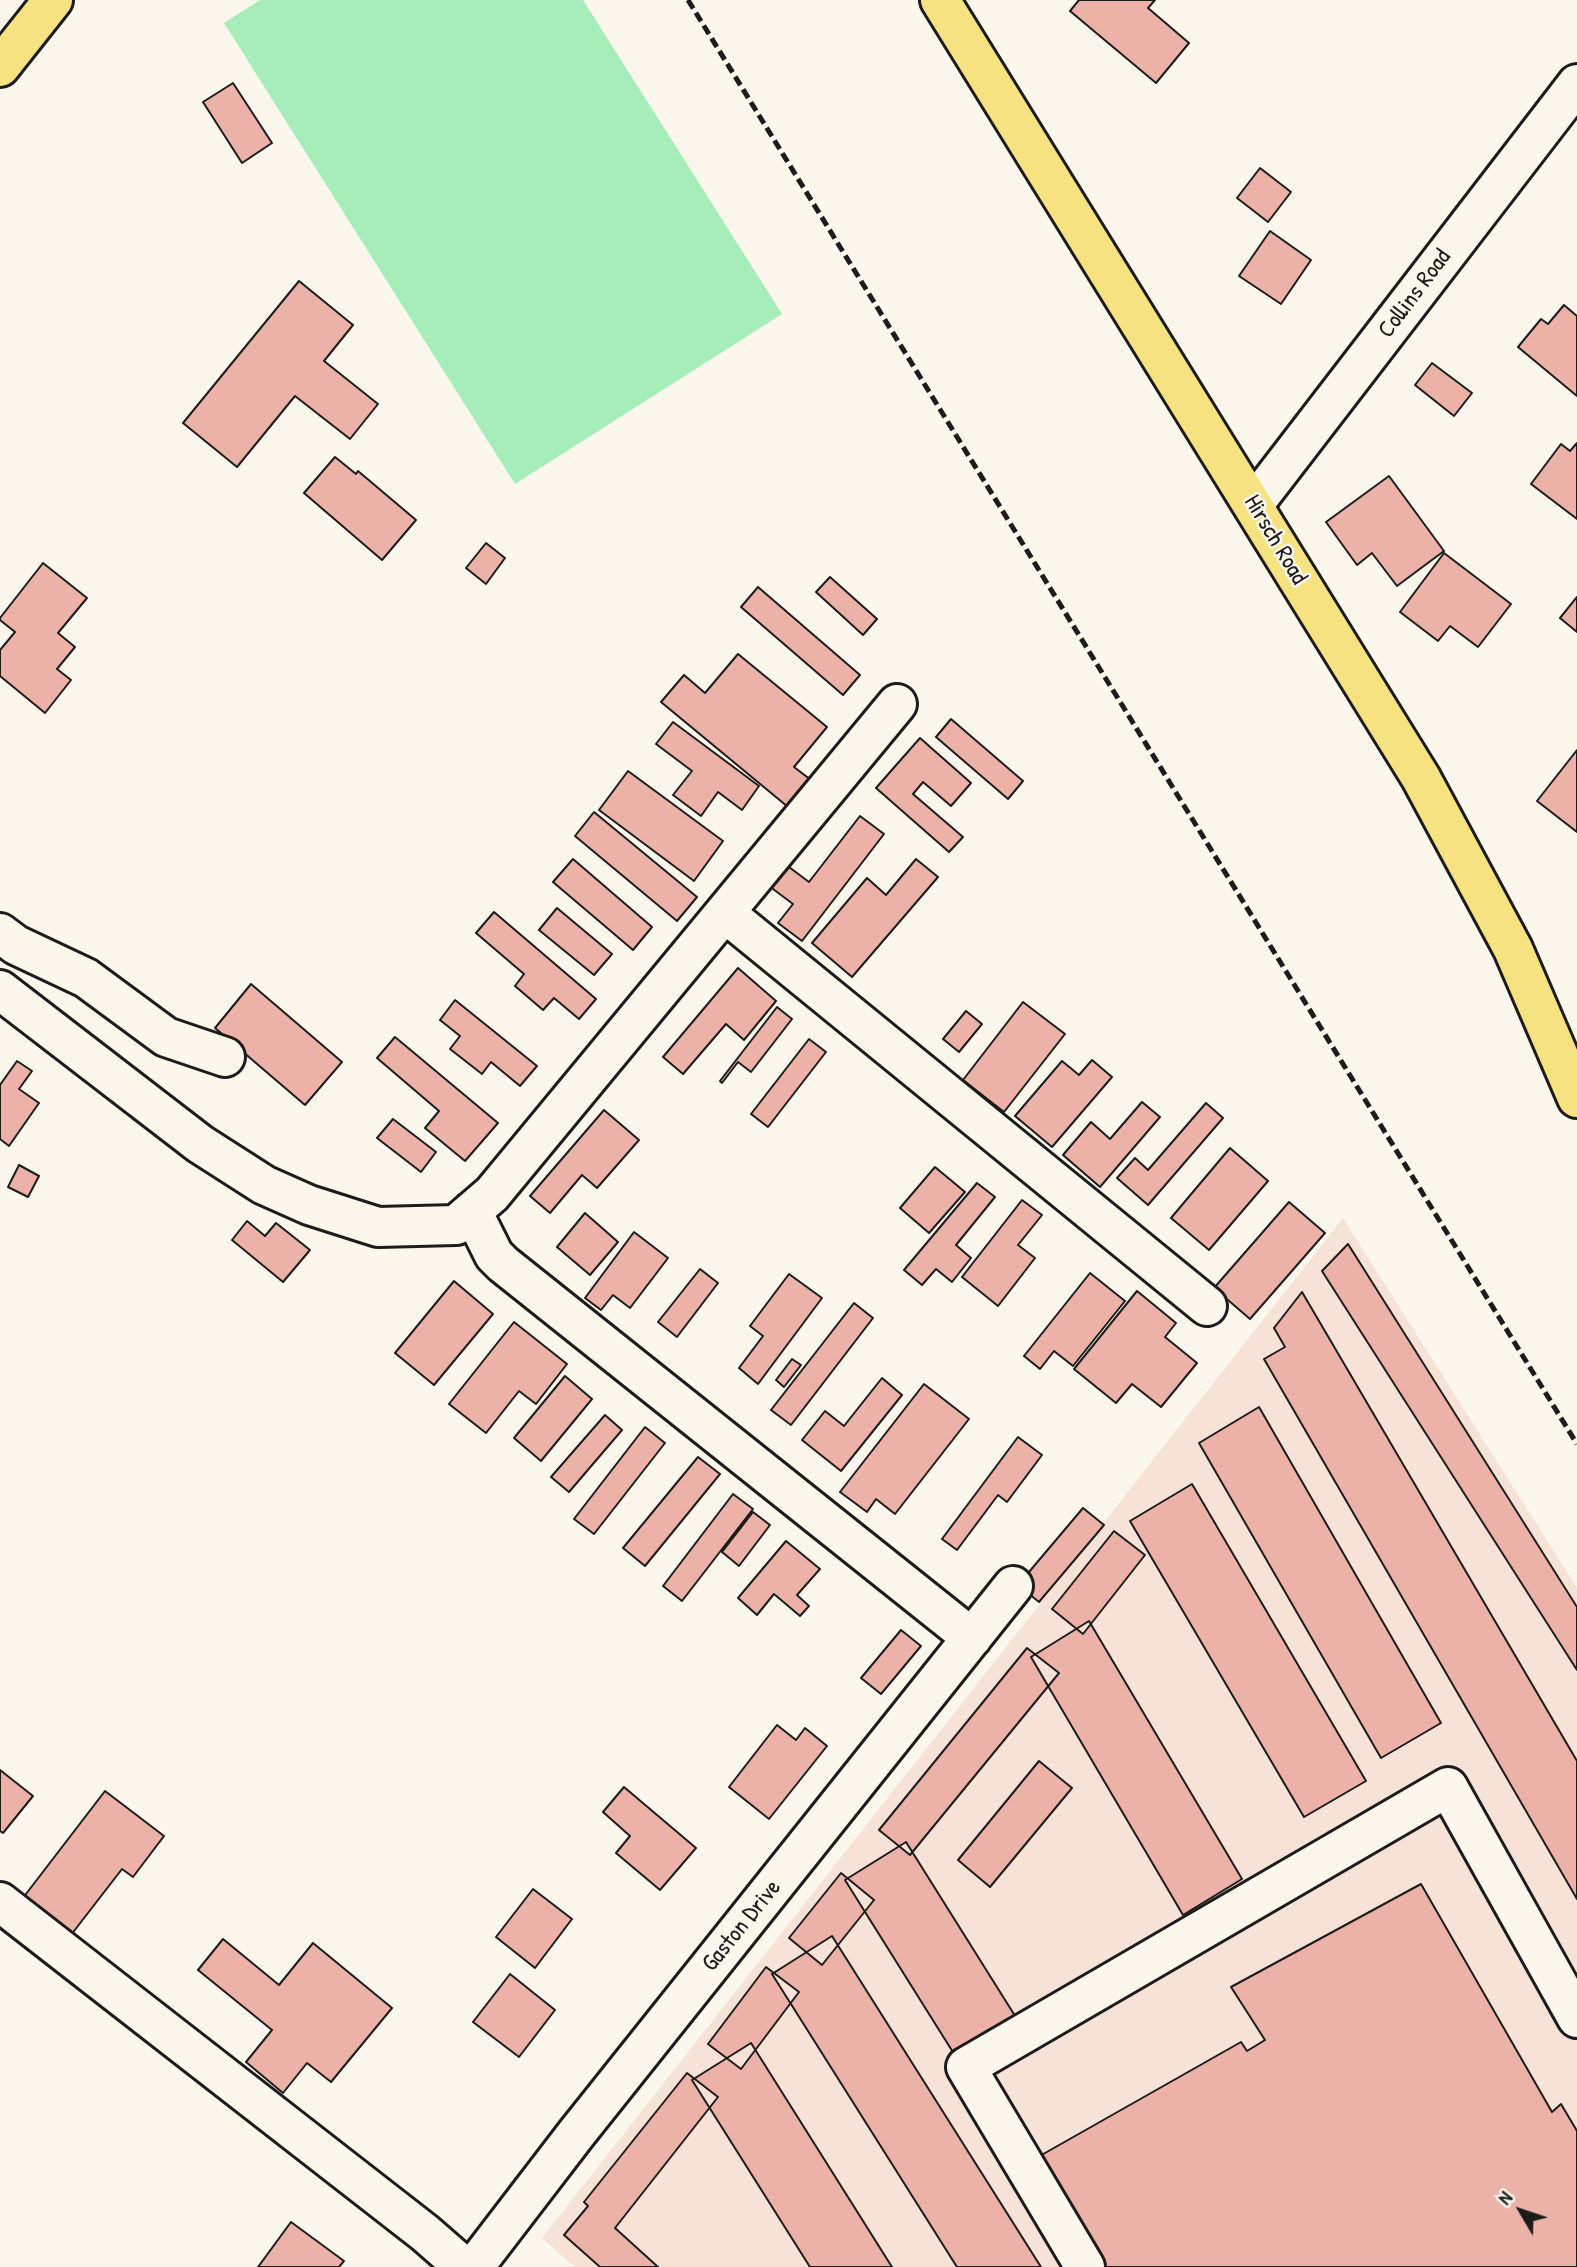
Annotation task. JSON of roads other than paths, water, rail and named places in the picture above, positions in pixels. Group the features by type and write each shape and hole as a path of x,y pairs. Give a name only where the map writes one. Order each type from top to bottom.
{"main road":[{"path":"0,67 53,0"},
{"name":"Hirsch Road","path":"940,0 1421,778 1513,949 1577,1098"}],"street":[{"name":"Collins Road","path":"1254,504 1577,84"},
{"path":"0,990 200,1144 264,1185 309,1205 378,1227 456,1226 492,1194 897,704"},
{"path":"725,913 1207,1306"},
{"path":"0,933 16,945 86,978 166,1037 225,1057"},
{"path":"472,1211 494,1255 503,1264 972,1639"},
{"name":"Gaston Drive","path":"474,2267 593,2112 1013,1586"},
{"path":"1085,2267 966,2067 1448,1787 1577,2018"},
{"path":"0,1902 425,2233 464,2267"}],"railway":[{"path":"688,0 1577,1444"}]}
